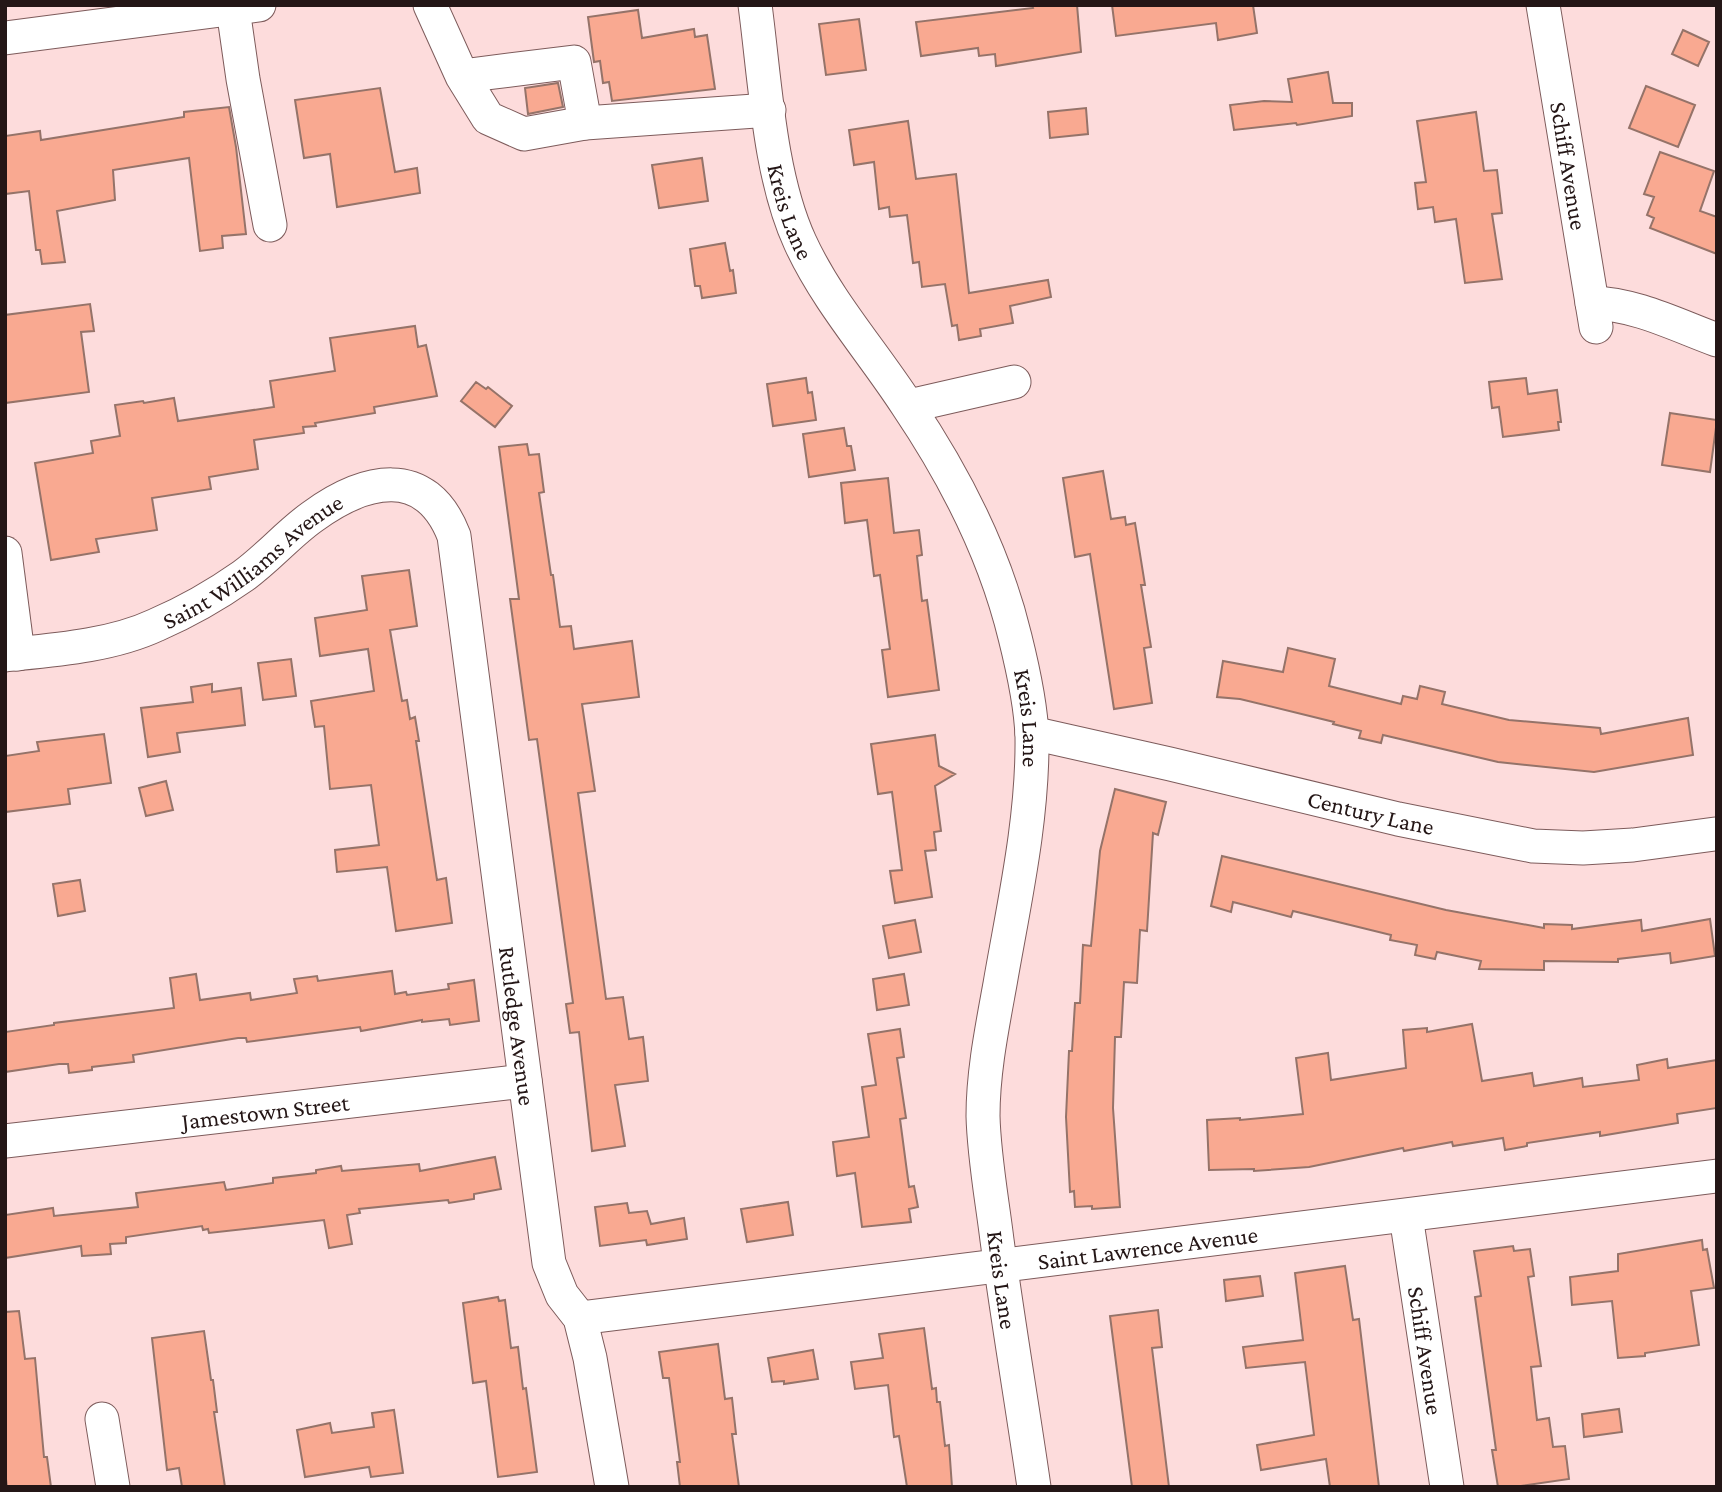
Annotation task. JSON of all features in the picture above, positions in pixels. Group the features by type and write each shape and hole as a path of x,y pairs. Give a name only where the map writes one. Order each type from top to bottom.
{"street":[{"path":"430,5 462,76 488,118 524,134 585,123 769,110"},
{"name":"Kreis Lane","path":"755,5 777,167 786,206 800,243 825,288 908,406 972,517 996,575 1014,635 1027,696 1032,733 1030,793 986,1066 984,1128 1034,1487"},
{"name":"Schiff Avenue","path":"1543,5 1594,315 1616,303 1717,340"},
{"path":"5,38 175,11 246,7 243,79 270,226"},
{"path":"462,76 574,62 585,123"},
{"path":"908,406 1014,382"},
{"name":"Saint Williams Avenue","path":"11,655 76,647 153,627 200,604 244,575 311,518 341,499 374,487 397,483 417,489 434,501 446,517 454,536 455,557"},
{"path":"5,553 11,655"},
{"name":"Rutledge Avenue","path":"455,557 549,1263 562,1295 580,1318 590,1359 612,1487"},
{"name":"Century Lane","path":"1032,733 1398,819 1533,846 1608,847 1715,834"},
{"name":"Jamestown Street","path":"5,1140 525,1081"},
{"name":"Saint Lawrence Avenue","path":"580,1318 1717,1176"},
{"name":"Schiff Avenue","path":"1406,1216 1447,1487"},
{"path":"102,1419 113,1487"}],"building":[{"path":"1032,5 1077,5 1081,52 996,66 995,54 979,56 978,48 921,56 916,22 1033,8"},
{"path":"1112,5 1253,5 1257,33 1218,40 1216,23 1116,36"},
{"path":"638,10 642,38 694,29 695,37 707,35 715,89 612,101 609,82 603,83 600,61 594,62 588,17"},
{"path":"859,19 866,70 826,75 819,24"},
{"path":"1683,30 1709,42 1698,66 1672,54"},
{"path":"1328,72 1333,103 1352,103 1352,116 1297,125 1234,130 1230,105 1264,101 1292,102 1288,79"},
{"path":"558,83 563,107 528,114 525,88"},
{"path":"1646,86 1695,105 1678,147 1629,128"},
{"path":"380,88 395,172 417,168 420,193 337,207 330,154 304,158 295,100"},
{"path":"229,107 246,234 222,236 223,248 200,251 189,158 113,170 115,200 57,211 65,262 42,264 40,250 36,250 29,191 5,194 5,136 40,131 41,140 184,117 184,112"},
{"path":"1086,108 1088,134 1050,138 1048,112"},
{"path":"1476,112 1484,171 1497,170 1502,213 1492,214 1502,279 1465,283 1456,219 1435,222 1433,207 1418,209 1415,183 1426,182 1417,121"},
{"path":"908,121 916,179 956,174 969,293 1048,280 1051,297 1010,306 1013,323 980,329 981,336 959,340 957,325 952,326 945,284 922,287 919,262 913,263 907,215 890,217 889,207 879,209 874,162 854,165 849,130"},
{"path":"1660,152 1714,171 1700,211 1717,217 1717,254 1650,228 1654,218 1647,215 1654,197 1644,194"},
{"path":"702,158 708,201 659,208 652,165"},
{"path":"725,243 736,293 702,298 700,286 695,286 690,249"},
{"path":"90,304 94,331 81,332 89,392 5,403 5,315"},
{"path":"415,326 418,347 426,345 437,396 374,407 375,413 315,423 316,426 303,427 304,433 254,440 258,469 209,477 211,489 152,498 157,530 96,539 99,552 51,560 35,463 93,453 91,441 120,436 115,405 174,398 178,421 274,407 270,381 335,371 330,338"},
{"path":"806,378 808,393 812,392 816,420 773,426 767,384"},
{"path":"1526,378 1528,394 1557,390 1561,422 1558,422 1559,430 1503,437 1499,407 1492,408 1489,382"},
{"path":"476,382 486,389 488,387 512,406 495,427 461,401"},
{"path":"1670,413 1717,420 1710,472 1662,465"},
{"path":"844,428 847,446 851,446 855,470 809,477 803,434"},
{"path":"527,444 529,455 539,454 544,492 539,493 560,627 571,626 574,649 632,641 639,697 582,704 595,791 578,793 606,999 623,997 629,1039 643,1037 648,1081 615,1085 625,1146 592,1151 579,1032 570,1033 566,1004 573,1003 537,739 529,740 510,599 519,599 499,447"},
{"path":"1103,471 1111,519 1125,517 1126,525 1135,523 1151,647 1144,648 1152,703 1114,709 1090,554 1075,557 1063,478"},
{"path":"888,478 894,533 919,530 922,555 917,556 922,601 927,600 939,690 888,697 882,650 890,649 880,575 874,576 867,520 845,523 841,483"},
{"path":"409,570 417,626 390,630 402,701 407,700 410,719 415,717 419,741 416,741 437,880 446,878 452,923 396,931 387,867 337,872 335,850 379,845 371,785 330,789 324,726 315,727 311,701 374,691 368,649 320,656 315,618 367,610 362,576"},
{"path":"1288,648 1335,659 1329,686 1401,704 1403,696 1417,699 1420,686 1445,692 1442,704 1509,720 1600,728 1601,734 1688,718 1693,755 1594,772 1498,762 1383,735 1381,743 1359,738 1361,731 1333,724 1334,722 1240,699 1217,697 1223,661 1283,672"},
{"path":"291,659 296,696 263,700 258,663"},
{"path":"212,684 212,692 241,688 245,725 177,733 180,752 148,757 141,708 193,702 191,687"},
{"path":"104,734 111,783 68,789 70,804 5,812 5,756 39,751 37,742"},
{"path":"935,735 939,766 955,774 935,786 941,831 934,832 936,850 925,851 932,897 895,903 890,871 902,870 892,792 878,794 871,744"},
{"path":"166,781 173,810 146,816 139,788"},
{"path":"1115,789 1166,802 1158,835 1153,833 1147,931 1140,930 1137,983 1124,982 1121,1037 1115,1037 1113,1108 1120,1207 1092,1209 1092,1206 1075,1207 1074,1191 1070,1192 1066,1117 1069,1051 1072,1051 1075,1003 1080,1003 1083,945 1091,946 1100,851"},
{"path":"1222,856 1446,910 1544,928 1544,924 1572,925 1572,929 1641,920 1642,931 1710,919 1715,956 1671,963 1670,953 1618,959 1618,962 1544,961 1544,970 1479,969 1481,961 1437,952 1435,959 1415,955 1417,945 1390,940 1391,935 1293,911 1291,917 1233,902 1231,912 1211,906"},
{"path":"80,880 85,911 58,916 53,884"},
{"path":"915,920 921,952 889,958 883,926"},
{"path":"392,971 395,994 406,992 407,995 449,989 448,984 474,980 479,1021 450,1025 449,1019 422,1020 361,1031 360,1027 247,1042 246,1038 238,1038 133,1055 134,1062 92,1067 92,1070 69,1073 68,1064 59,1064 5,1072 5,1032 174,1008 170,978 196,974 200,1000 250,993 251,1000 297,993 294,979 317,976 318,981"},
{"path":"904,974 909,1005 877,1010 873,979"},
{"path":"1472,1024 1482,1081 1532,1073 1534,1086 1582,1078 1583,1087 1639,1080 1637,1065 1667,1059 1668,1068 1717,1060 1717,1108 1677,1114 1678,1123 1600,1136 1600,1132 1527,1143 1527,1146 1505,1150 1503,1138 1453,1146 1452,1142 1404,1151 1403,1148 1309,1167 1254,1171 1209,1170 1207,1120 1303,1114 1296,1058 1328,1053 1331,1080 1406,1068 1403,1030 1427,1028 1427,1032"},
{"path":"900,1029 904,1057 897,1058 906,1118 900,1119 909,1187 914,1186 918,1207 909,1209 911,1222 862,1227 855,1173 837,1176 833,1142 869,1137 862,1087 876,1085 868,1034"},
{"path":"495,1157 501,1189 474,1194 474,1199 449,1203 448,1200 359,1209 360,1213 347,1215 352,1244 329,1248 324,1220 209,1233 208,1229 203,1230 202,1226 126,1237 126,1243 110,1244 111,1254 82,1256 81,1246 5,1258 5,1215 53,1208 54,1216 138,1207 136,1193 224,1182 226,1190 273,1183 273,1178 316,1173 316,1170 341,1166 342,1171 419,1164 420,1171"},
{"path":"788,1202 793,1235 747,1242 741,1209"},
{"path":"627,1203 629,1213 647,1211 651,1224 684,1218 687,1239 647,1245 646,1240 600,1246 595,1207"},
{"path":"1702,1240 1703,1250 1707,1249 1714,1288 1691,1291 1699,1345 1645,1353 1645,1356 1618,1358 1612,1301 1572,1305 1570,1277 1618,1271 1618,1254"},
{"path":"1513,1246 1514,1251 1530,1249 1534,1276 1528,1277 1541,1366 1531,1367 1537,1420 1549,1418 1553,1447 1565,1446 1569,1479 1498,1487 1492,1450 1496,1450 1475,1297 1481,1296 1474,1251"},
{"path":"1345,1266 1353,1320 1359,1319 1379,1487 1330,1487 1326,1459 1261,1470 1257,1445 1314,1435 1305,1362 1246,1368 1243,1347 1303,1340 1295,1273"},
{"path":"1260,1276 1263,1296 1226,1301 1224,1280"},
{"path":"498,1297 499,1301 505,1300 511,1348 518,1347 537,1472 498,1477 486,1381 473,1383 463,1303"},
{"path":"1158,1310 1162,1347 1152,1348 1169,1487 1132,1487 1110,1316"},
{"path":"19,1311 25,1359 35,1358 44,1457 47,1457 51,1487 7,1487 5,1312"},
{"path":"924,1328 932,1389 936,1388 937,1402 940,1402 945,1446 949,1445 952,1487 907,1487 899,1436 894,1437 888,1385 855,1389 851,1362 883,1358 879,1334"},
{"path":"204,1331 213,1380 217,1412 214,1412 225,1487 182,1487 179,1468 167,1470 152,1338"},
{"path":"718,1344 725,1399 732,1398 736,1434 732,1434 739,1487 680,1487 677,1462 680,1462 669,1378 663,1378 659,1352"},
{"path":"813,1350 818,1379 784,1384 784,1381 772,1382 768,1358"},
{"path":"1619,1409 1622,1432 1584,1437 1582,1414"},
{"path":"394,1410 403,1473 371,1477 369,1467 305,1477 297,1430 330,1423 332,1433 374,1427 372,1413"}]}
